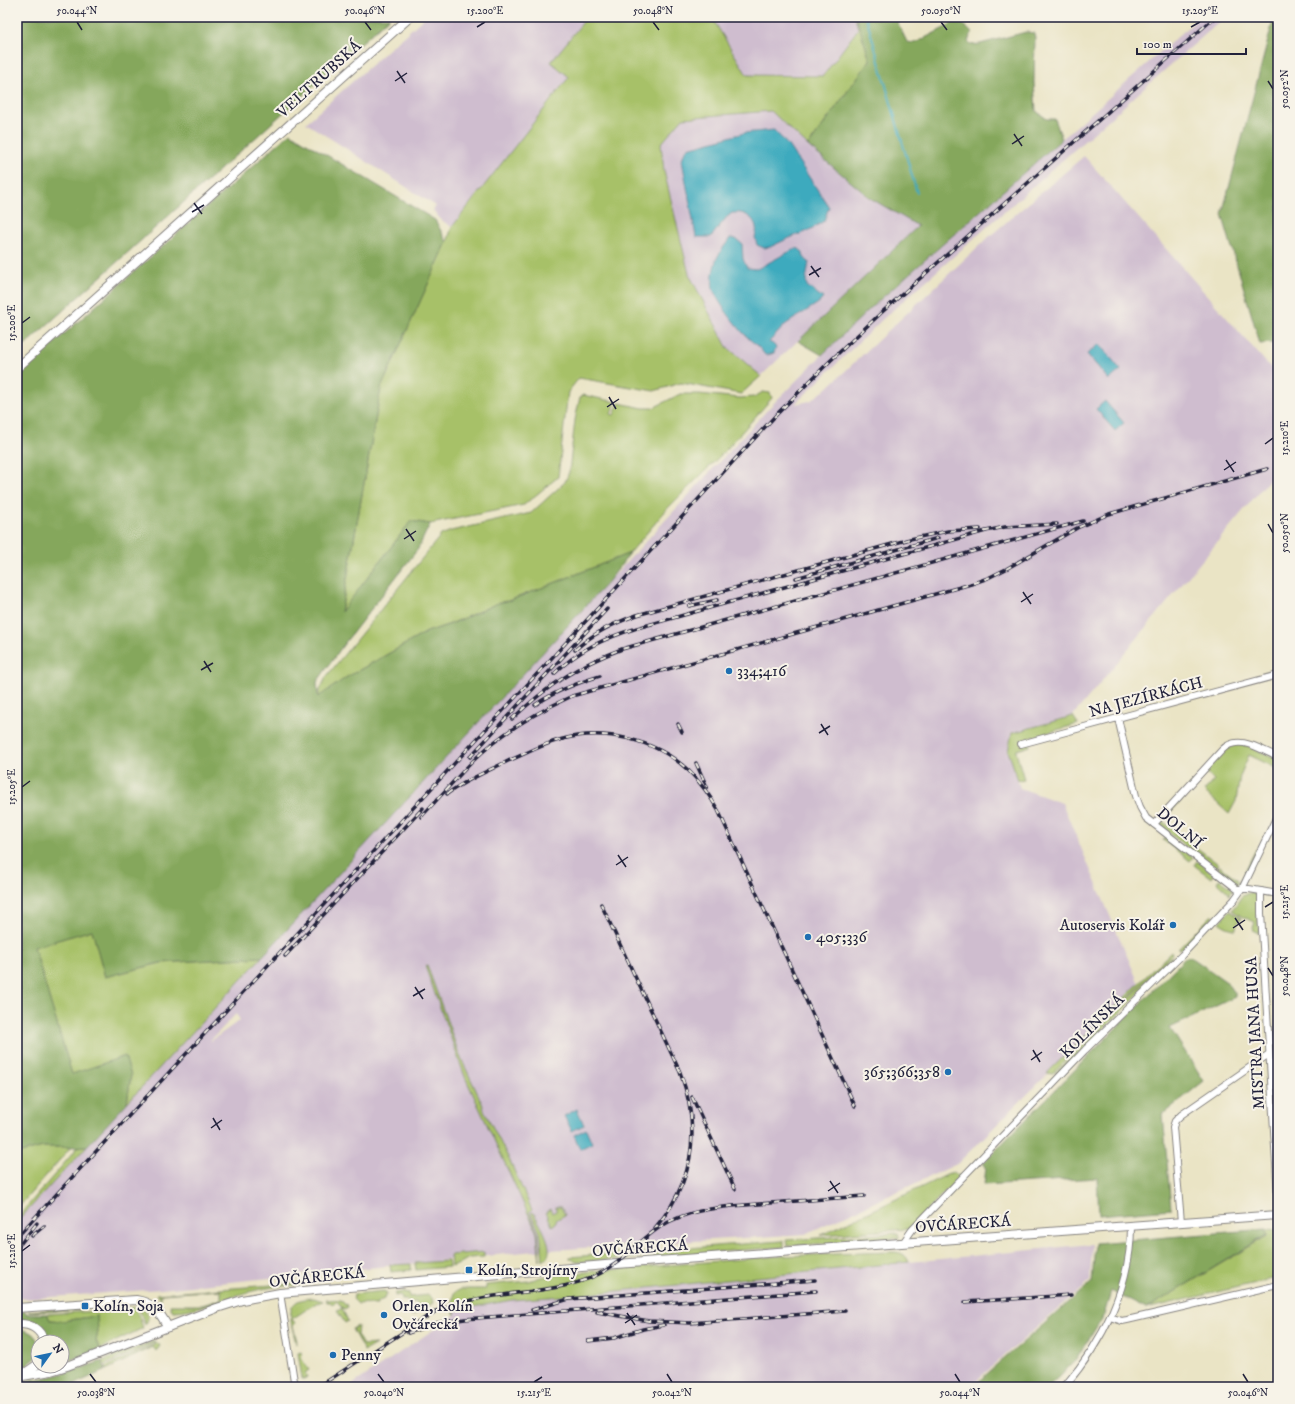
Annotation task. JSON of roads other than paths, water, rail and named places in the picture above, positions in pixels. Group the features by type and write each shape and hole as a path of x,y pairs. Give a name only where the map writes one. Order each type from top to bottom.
{"main road":[{"name":"VELTRUBSKÁ","path":"17,368 410,17"},
{"name":"OVČÁRECKÁ","path":"18,1377 51,1372 217,1308 242,1300 280,1293 617,1264 1278,1214"},
{"path":"17,1308 136,1300 150,1303 168,1327"},
{"path":"17,1324 28,1325 35,1328 41,1334"},
{"path":"18,1377 30,1369"}],"street":[{"name":"NA JEZÍRKÁCH","path":"1021,744 1278,675"},
{"name":"DOLNÍ","path":"1118,718 1136,796 1146,818 1237,889 1242,889"},
{"path":"1154,824 1229,744 1244,743 1278,757"},
{"name":"KOLÍNSKÁ","path":"903,1243 912,1230 1085,1050 1203,933 1234,900 1242,889 1278,814"},
{"path":"1242,889 1278,894"},
{"name":"MISTRA JANA HUSA","path":"1261,891 1269,1054 1275,1111 1278,1197"},
{"path":"1181,1222 1173,1127 1175,1120 1269,1054"},
{"path":"1064,1387 1092,1350 1110,1317 1121,1290 1128,1266 1131,1226"},
{"path":"1110,1317 1122,1321 1278,1285"},
{"path":"280,1293 295,1387"}],"water":[{"path":"774,130 787,144 829,207 824,221 808,231 770,247 764,248 757,245 755,237 756,227 753,220 748,215 742,213 732,213 726,218 711,237 696,237 682,160 684,153 688,148 744,133"},
{"path":"730,238 736,239 742,244 743,259 747,268 757,269 796,248 799,249 803,252 804,258 809,262 806,280 807,286 823,298 820,302 786,324 769,342 776,347 774,353 765,355 745,335 715,295 712,286 714,267 717,259"},
{"path":"1099,344 1121,370 1109,380 1087,354"},
{"path":"1105,401 1124,423 1115,431 1096,409"},
{"path":"577,1109 584,1125 572,1131 564,1116"},
{"path":"586,1129 592,1143 580,1149 574,1135"}],"waterway":[{"path":"866,17 917,193"}],"railway":[{"path":"17,1237 777,414 881,313 1215,17"},
{"path":"421,817 474,760 496,741 533,716 572,696 971,584 1006,569 1077,528 1109,514 1267,469"},
{"path":"512,719 538,696 577,669 622,649 1083,521"},
{"path":"554,674 573,658 592,646 637,628 986,531 1005,527 1057,524"},
{"path":"575,650 589,638 604,629 637,615 910,539 948,531 980,529"},
{"path":"796,578 938,538"},
{"path":"689,606 717,600"},
{"path":"470,757 607,609"},
{"path":"535,705 566,688 600,676"},
{"path":"678,724 682,732"},
{"path":"447,794 469,780 508,761 546,744 576,736 611,736 628,739 645,744 676,760 697,780 718,810 855,1106"},
{"path":"696,763 707,787"},
{"path":"285,956 423,808"},
{"path":"601,904 680,1072 687,1093 691,1113 692,1134 686,1173 679,1192 655,1228"},
{"path":"692,1097 735,1189"},
{"path":"318,1387 436,1311 472,1300 557,1287 572,1284 595,1276 611,1267 662,1226 691,1213 732,1206 864,1196"},
{"path":"17,1248 37,1223"},
{"path":"32,1236 44,1226"},
{"path":"532,1310 569,1299 815,1280"},
{"path":"408,1333 436,1323 465,1319 816,1291"},
{"path":"965,1302 1071,1295"},
{"path":"597,1312 649,1321 690,1323 845,1311"},
{"path":"588,1341 614,1338 643,1329 664,1325"}],"place":[{"name":"334;416","path":"729,671"},
{"name":"Autoservis Kolář","path":"1173,925"},
{"name":"405;336","path":"808,937"},
{"name":"365;366;358","path":"948,1072"},
{"name":"Kolín, Strojírny","path":"469,1270"},
{"name":"Kolín, Soja","path":"85,1306"},
{"name":"Orlen, Kolín Ovčárecká","path":"384,1315"},
{"name":"Penny","path":"333,1355"}]}
